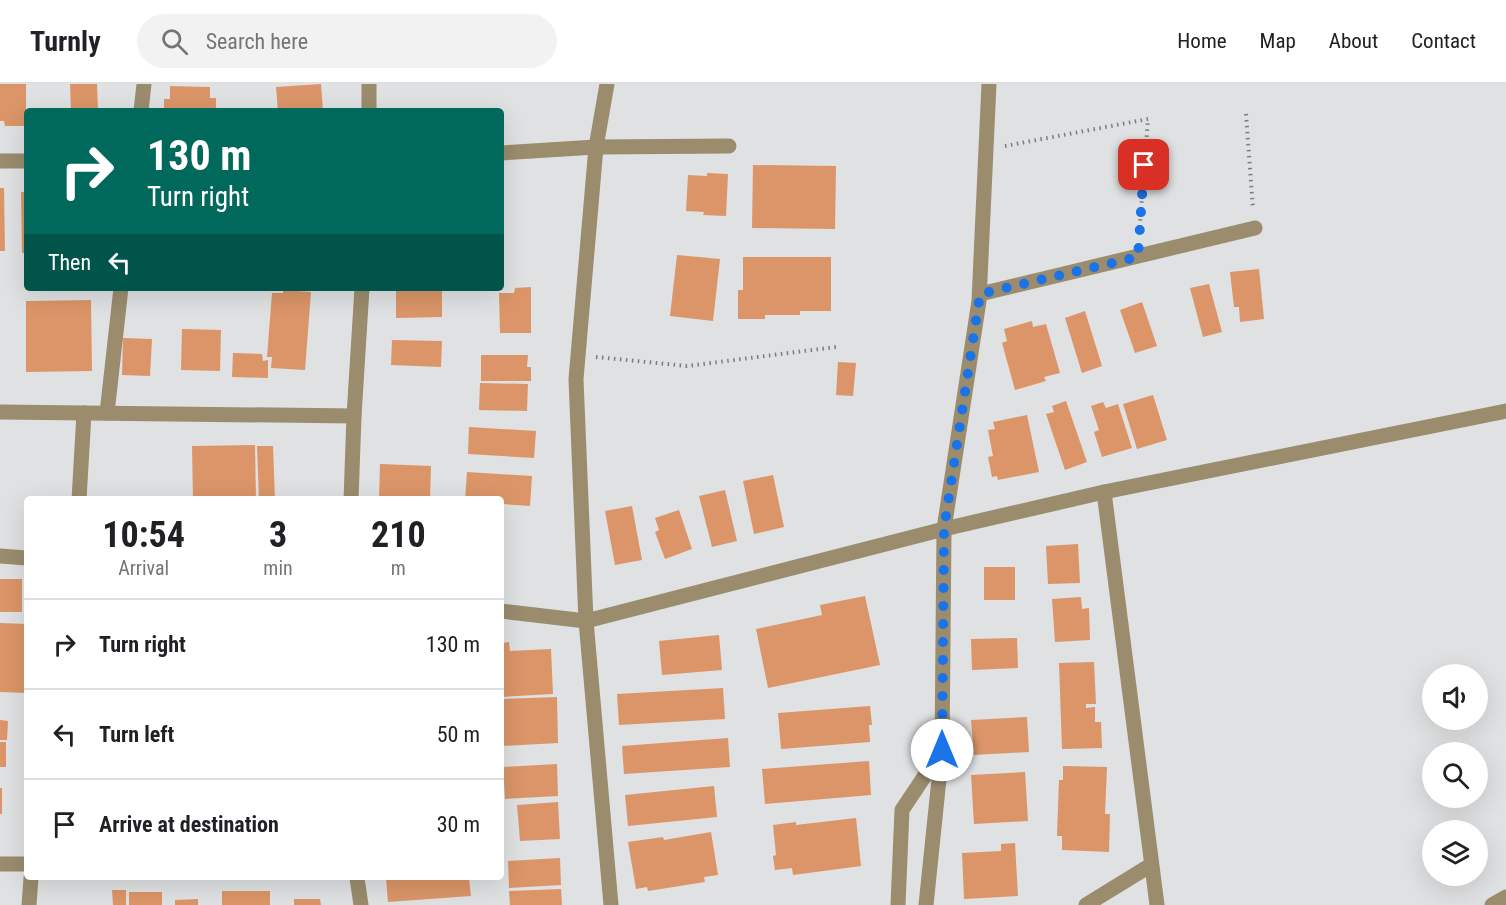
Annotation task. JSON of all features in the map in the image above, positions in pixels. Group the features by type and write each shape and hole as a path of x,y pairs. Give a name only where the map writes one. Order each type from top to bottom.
{"street":[{"path":"141,108 144,84"},
{"path":"369,84 369,108"},
{"path":"607,84 596,147 576,379 586,621 611,905"},
{"path":"926,905 942,750 944,529 980,294 989,84"},
{"path":"504,153 596,147 729,146"},
{"path":"0,161 24,161"},
{"path":"980,294 1255,228"},
{"path":"107,413 121,291"},
{"path":"351,496 362,291"},
{"path":"504,611 586,621 944,529 1104,492 1506,411"},
{"path":"0,412 354,416"},
{"path":"79,496 84,413"},
{"path":"1104,492 1156,905"},
{"path":"0,556 24,558"},
{"path":"898,905 902,810 942,750"},
{"path":"0,864 24,864"},
{"path":"1086,905 1151,865"},
{"path":"29,905 31,880"},
{"path":"357,880 361,905"},
{"path":"1492,905 1506,897"}],"path":[{"path":"1246,114 1255,228"},
{"path":"986,149 1148,119 1138,257"},
{"path":"578,355 687,366 836,347"}],"building":[{"path":"0,84 26,84 24,126 5,126 4,121 0,121"},
{"path":"70,84 97,84 98,108 71,108"},
{"path":"321,84 323,108 278,108 276,87"},
{"path":"170,86 210,87 210,98 216,98 216,108 164,108 164,99 170,99"},
{"path":"753,165 836,166 835,229 752,228"},
{"path":"707,173 728,174 726,216 703,215 704,212 686,211 688,175 707,176"},
{"path":"0,188 4,188 5,251 0,251"},
{"path":"21,192 24,192 24,253 22,253"},
{"path":"677,255 720,259 713,321 670,316"},
{"path":"743,257 831,257 831,311 800,311 800,315 765,315 765,319 738,319 738,290 743,290"},
{"path":"1259,269 1264,319 1240,322 1239,307 1234,307 1230,272"},
{"path":"1209,284 1222,332 1203,337 1190,288"},
{"path":"531,287 531,333 500,333 499,293 514,293 515,288"},
{"path":"283,291 311,292 305,370 271,368 272,357 267,357 272,293 283,293"},
{"path":"396,291 442,291 442,317 396,318"},
{"path":"91,300 92,371 26,372 26,301"},
{"path":"1142,302 1157,346 1135,353 1120,310"},
{"path":"1085,311 1102,366 1082,373 1065,318"},
{"path":"1032,321 1033,327 1046,324 1060,373 1044,377 1046,381 1015,390 1002,343 1007,341 1004,329"},
{"path":"182,329 221,330 220,371 181,370"},
{"path":"123,338 152,339 150,376 122,375"},
{"path":"392,340 442,341 441,367 391,365"},
{"path":"233,353 262,354 263,361 268,360 268,378 232,377"},
{"path":"481,355 528,355 527,367 531,367 531,381 481,381"},
{"path":"838,362 856,363 853,396 836,395"},
{"path":"480,383 528,384 527,411 479,410"},
{"path":"1153,395 1167,440 1137,449 1123,404"},
{"path":"1066,401 1087,462 1065,470 1046,414 1054,412 1052,406"},
{"path":"1103,402 1106,408 1118,404 1132,448 1102,457 1094,432 1099,430 1091,406"},
{"path":"1027,415 1039,472 998,480 997,476 992,477 988,457 993,456 988,430 995,429 993,422"},
{"path":"469,427 536,431 534,458 468,454"},
{"path":"255,445 256,496 193,496 192,446"},
{"path":"257,446 273,446 275,496 259,496"},
{"path":"380,464 431,466 430,496 379,496"},
{"path":"467,472 532,476 530,506 504,504 504,496 465,496"},
{"path":"773,475 784,527 754,534 743,481"},
{"path":"725,490 737,541 712,547 699,496"},
{"path":"632,506 642,560 615,565 605,511"},
{"path":"679,510 692,549 665,559 655,532 659,530 655,518"},
{"path":"1078,544 1080,583 1048,584 1046,546"},
{"path":"984,567 1015,567 1015,600 984,600"},
{"path":"0,579 22,579 22,612 0,612"},
{"path":"865,596 880,665 768,688 756,629 822,615 820,605"},
{"path":"1081,597 1082,609 1089,608 1090,640 1055,642 1052,599"},
{"path":"0,623 24,624 24,693 0,692"},
{"path":"719,635 722,670 662,675 659,641"},
{"path":"1017,638 1018,668 972,670 971,639"},
{"path":"509,642 510,651 551,649 553,694 504,697 504,643"},
{"path":"1094,662 1096,704 1086,704 1086,708 1095,707 1095,722 1101,722 1102,748 1062,749 1059,663"},
{"path":"723,688 725,719 619,725 617,694"},
{"path":"557,697 558,743 504,746 504,699"},
{"path":"870,706 872,725 869,725 870,742 781,749 778,713"},
{"path":"1027,717 1029,752 974,755 971,720"},
{"path":"0,720 8,721 7,740 0,740"},
{"path":"728,738 730,767 624,774 622,746"},
{"path":"0,742 6,742 6,767 0,767"},
{"path":"869,761 871,795 765,804 762,769"},
{"path":"557,764 558,796 505,799 504,767"},
{"path":"1063,766 1107,767 1105,814 1110,814 1109,852 1062,850 1062,836 1057,836 1059,780 1063,780"},
{"path":"1025,772 1028,821 974,824 971,775"},
{"path":"714,786 717,817 628,826 625,795"},
{"path":"0,788 2,788 2,814 0,814"},
{"path":"558,802 560,839 520,841 517,805"},
{"path":"856,818 861,866 793,875 792,868 775,870 773,825 796,822 796,825"},
{"path":"711,832 718,875 704,877 705,882 648,891 647,887 636,889 628,842 663,837 664,840"},
{"path":"1015,843 1018,896 964,899 962,853 1001,851 1001,844"},
{"path":"560,858 561,885 509,888 508,861"},
{"path":"386,880 469,880 471,896 388,902"},
{"path":"561,889 562,905 510,905 509,891"},
{"path":"112,890 126,890 126,905 113,905"},
{"path":"222,891 270,891 270,905 222,905"},
{"path":"129,892 162,892 162,905 129,905"},
{"path":"198,899 198,905 175,905 175,900"},
{"path":"294,899 320,899 321,905 294,905"}],"route":[{"path":"942,750 944,529 980,294 1138,257 1144,165"}]}
